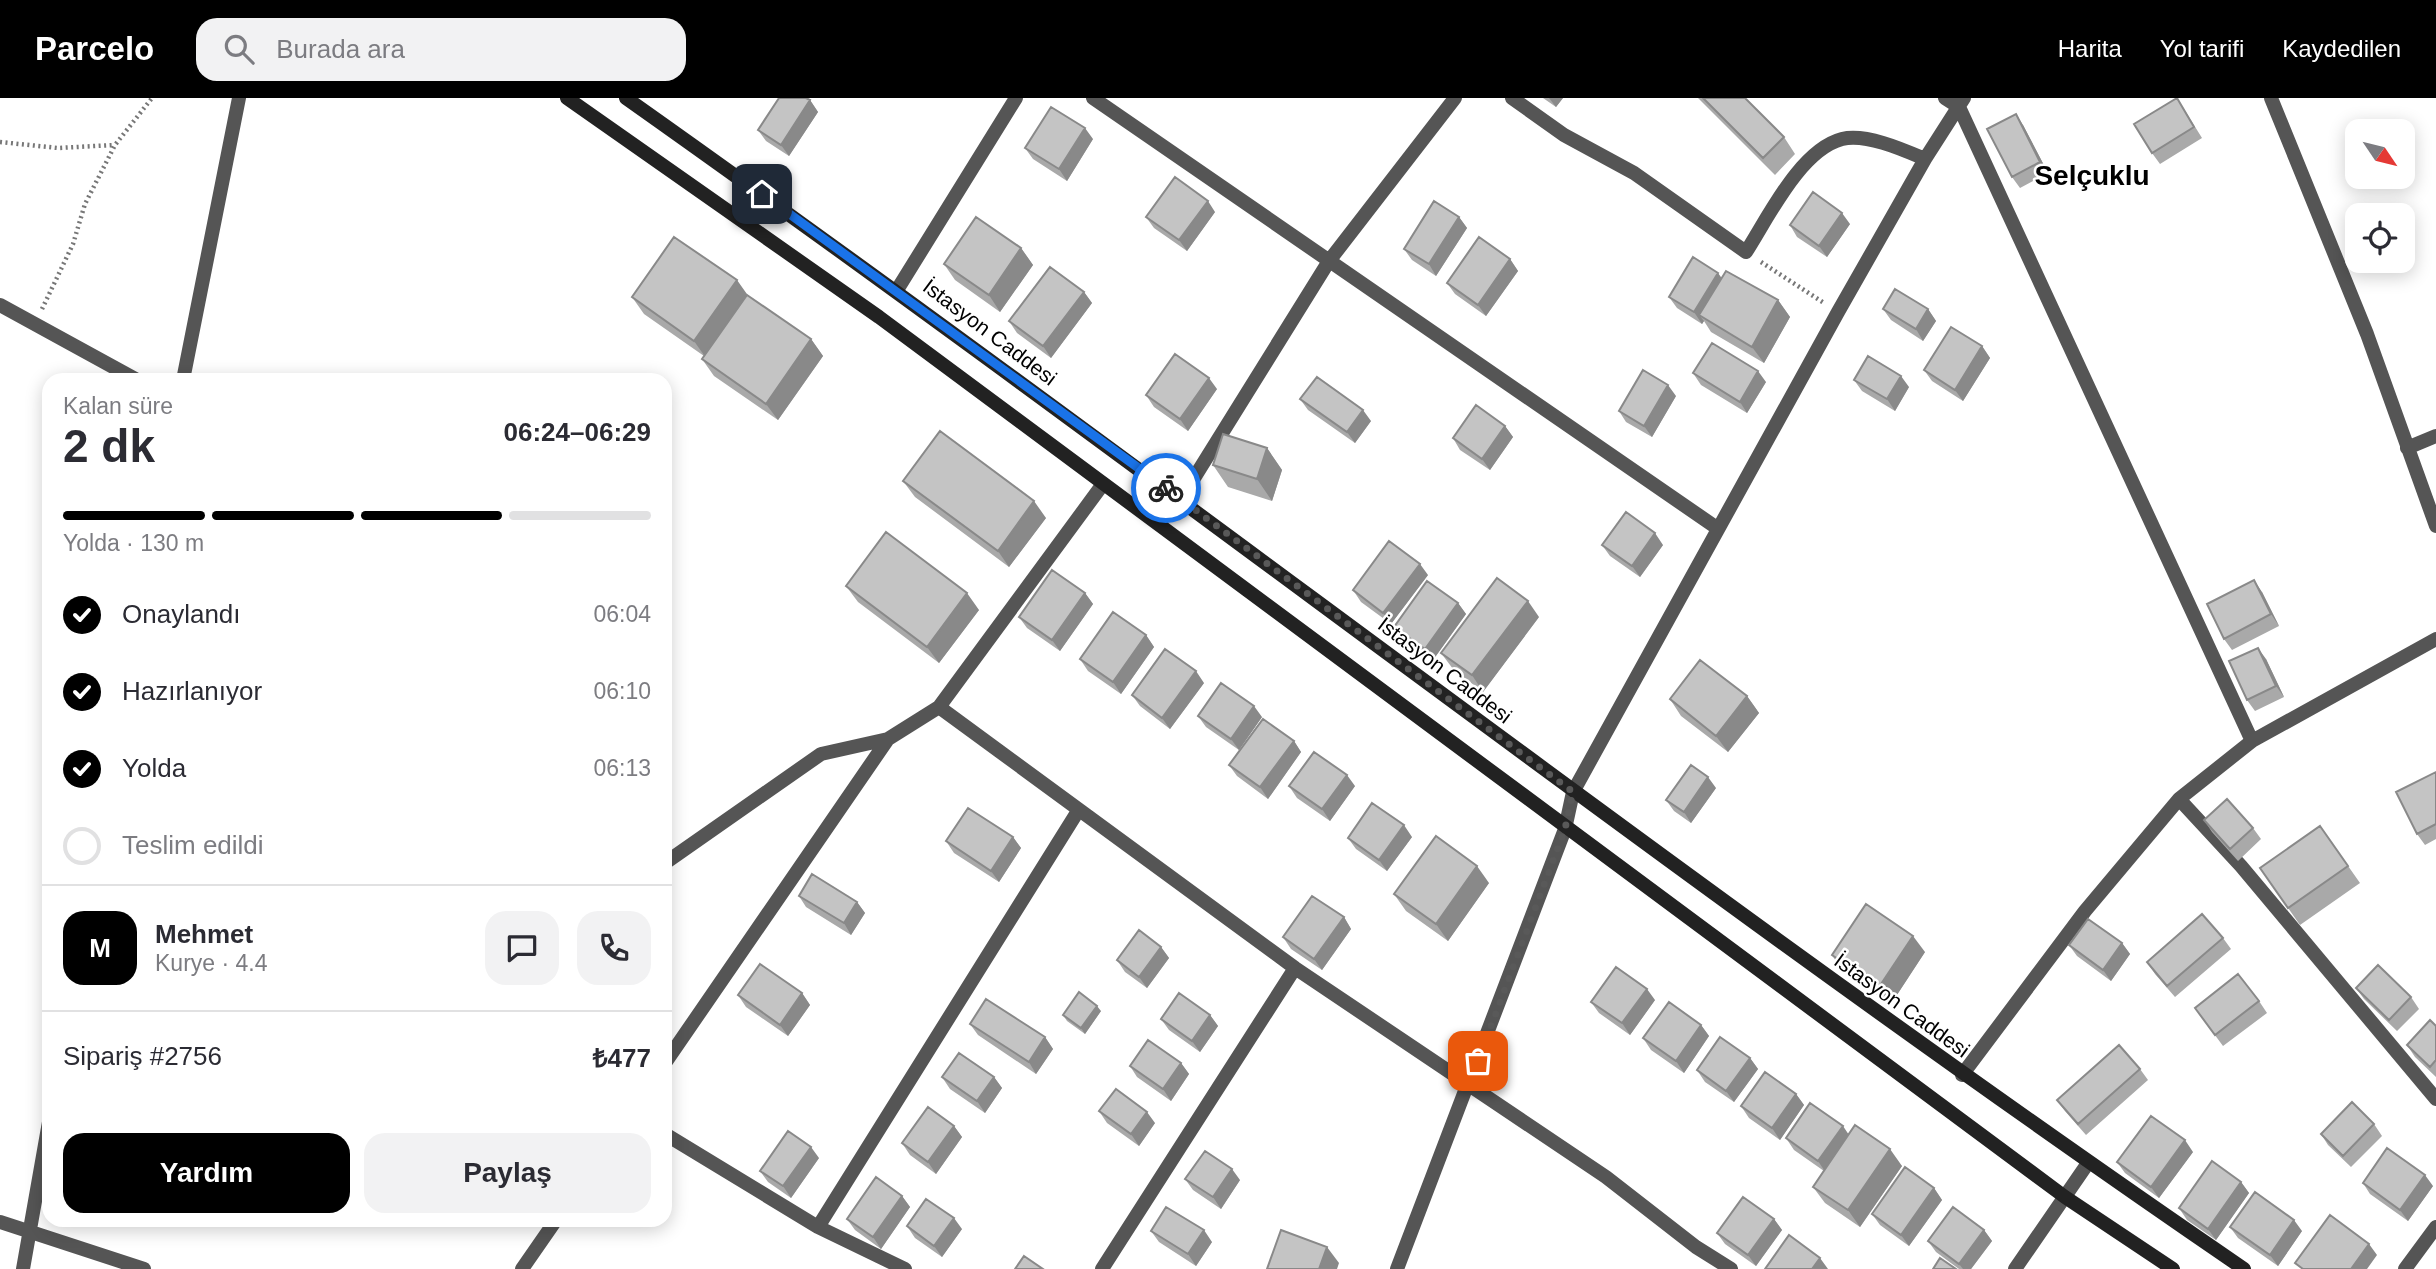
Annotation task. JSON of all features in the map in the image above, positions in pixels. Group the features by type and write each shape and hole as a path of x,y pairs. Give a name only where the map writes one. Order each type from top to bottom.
{"main road":[{"path":"567,98 880,317 1565,829 2065,1197 2173,1269"},
{"name":"İstasyon Caddesi","path":"626,98 897,290 1573,792 1962,1075 2244,1269"}],"street":[{"path":"184,373 239,98"},
{"path":"897,290 1016,98"},
{"path":"1093,98 1717,528"},
{"path":"1181,499 1329,261 1455,98"},
{"path":"1513,98 1564,135 1634,173 1745,252 1806,161 1843,139 1889,143 1925,159"},
{"path":"1945,98 1962,103 2252,741"},
{"path":"2271,98 2367,334 2436,526"},
{"path":"1397,1269 1565,829 1573,792 1838,313 1925,159 1962,103"},
{"path":"0,305 124,373"},
{"path":"2407,448 2436,436"},
{"path":"672,858 821,754 888,739 939,707 1103,484"},
{"path":"1962,1075 2085,911 2179,799 2252,741 2436,639"},
{"path":"939,707 1295,968 1606,1177 1696,1247 1731,1269"},
{"path":"672,1053 888,739"},
{"path":"2179,799 2241,866 2436,1100"},
{"path":"818,1227 1078,811"},
{"path":"1102,1269 1295,968"},
{"path":"672,1138 818,1227 905,1269"},
{"path":"2015,1269 2088,1163"},
{"path":"23,1269 42,1167"},
{"path":"0,1222 144,1269"},
{"path":"522,1269 551,1227"},
{"path":"2405,1269 2436,1227"}],"path":[{"path":"34,324 73,244 85,204 115,145 152,98"},
{"path":"0,142 58,148 115,145"},
{"path":"1745,252 1838,313"}],"building":[{"path":"779,98 810,100 781,145 758,130"},
{"path":"1703,98 1745,98 1784,137 1763,158"},
{"path":"2177,98 2194,127 2152,153 2134,124"},
{"path":"1051,107 1085,128 1059,169 1025,148"},
{"path":"2016,114 2040,162 2012,177 1987,129"},
{"path":"1175,177 1208,201 1179,240 1146,217"},
{"path":"1813,192 1842,213 1819,246 1790,225"},
{"path":"1434,201 1459,217 1429,264 1404,249"},
{"path":"976,217 1021,248 989,295 944,264"},
{"path":"674,237 737,280 694,341 632,297"},
{"path":"1479,237 1510,259 1478,305 1447,283"},
{"path":"1693,257 1718,273 1694,312 1669,297"},
{"path":"1050,267 1084,292 1043,346 1009,321"},
{"path":"1726,271 1778,300 1752,347 1699,315"},
{"path":"1895,289 1928,309 1916,329 1883,309"},
{"path":"747,295 811,339 766,404 702,359"},
{"path":"1951,327 1982,346 1955,390 1924,370"},
{"path":"1712,343 1758,371 1740,402 1693,373"},
{"path":"1175,354 1209,378 1180,419 1146,395"},
{"path":"1868,356 1901,376 1887,399 1854,380"},
{"path":"1643,370 1668,385 1644,426 1619,411"},
{"path":"1317,377 1363,410 1347,432 1300,399"},
{"path":"1476,405 1505,426 1482,459 1453,438"},
{"path":"940,431 1034,501 998,551 903,481"},
{"path":"1223,434 1267,448 1257,479 1213,465"},
{"path":"1626,512 1655,533 1632,566 1602,545"},
{"path":"886,532 967,593 927,647 846,586"},
{"path":"1389,541 1420,564 1383,613 1353,590"},
{"path":"1052,570 1085,593 1052,640 1019,617"},
{"path":"1497,578 1528,601 1472,675 1441,653"},
{"path":"2254,580 2271,614 2224,639 2207,604"},
{"path":"1427,581 1458,603 1425,649 1394,627"},
{"path":"1113,612 1146,635 1113,682 1080,659"},
{"path":"2258,648 2276,686 2247,700 2229,661"},
{"path":"1165,649 1196,671 1162,718 1132,695"},
{"path":"1700,660 1747,696 1716,736 1670,699"},
{"path":"1221,683 1254,706 1231,739 1198,716"},
{"path":"1263,719 1294,741 1260,787 1229,765"},
{"path":"1314,752 1347,775 1322,809 1289,786"},
{"path":"1691,765 1708,777 1684,812 1666,800"},
{"path":"2436,772 2436,824 2417,834 2396,792"},
{"path":"2227,799 2253,828 2230,849 2204,820"},
{"path":"1372,803 1404,825 1379,860 1348,838"},
{"path":"968,808 1013,837 991,871 946,841"},
{"path":"2320,826 2348,866 2288,908 2260,868"},
{"path":"1436,836 1477,866 1436,924 1394,894"},
{"path":"812,874 857,902 844,923 799,896"},
{"path":"1312,896 1344,917 1314,959 1283,937"},
{"path":"1866,904 1913,936 1879,987 1832,955"},
{"path":"2202,914 2223,938 2167,986 2147,962"},
{"path":"2088,919 2122,943 2103,970 2069,945"},
{"path":"1139,930 1161,947 1139,977 1117,960"},
{"path":"760,964 802,993 780,1025 738,995"},
{"path":"2378,965 2411,997 2389,1020 2356,988"},
{"path":"1616,967 1647,989 1622,1023 1591,1002"},
{"path":"2238,974 2259,1001 2215,1035 2195,1008"},
{"path":"1079,992 1097,1006 1081,1028 1063,1015"},
{"path":"1179,993 1210,1015 1192,1041 1161,1019"},
{"path":"986,999 1045,1037 1029,1062 970,1024"},
{"path":"1669,1002 1701,1025 1676,1061 1643,1038"},
{"path":"2430,1020 2436,1026 2436,1060 2430,1067 2407,1045"},
{"path":"1720,1037 1750,1058 1726,1091 1697,1070"},
{"path":"1148,1040 1181,1063 1163,1089 1130,1066"},
{"path":"2119,1045 2140,1069 2078,1124 2057,1100"},
{"path":"959,1053 994,1077 977,1101 942,1077"},
{"path":"1765,1072 1796,1094 1772,1128 1741,1106"},
{"path":"1116,1089 1147,1112 1131,1134 1099,1111"},
{"path":"2352,1102 2374,1124 2343,1156 2321,1134"},
{"path":"1810,1103 1843,1126 1818,1161 1786,1138"},
{"path":"928,1107 954,1126 928,1162 902,1143"},
{"path":"2151,1116 2185,1140 2151,1187 2117,1162"},
{"path":"1855,1125 1890,1149 1848,1210 1813,1187"},
{"path":"788,1131 811,1147 783,1186 760,1171"},
{"path":"2387,1148 2425,1175 2400,1210 2363,1183"},
{"path":"1205,1151 1232,1169 1213,1197 1185,1179"},
{"path":"2212,1161 2241,1182 2208,1229 2179,1208"},
{"path":"1905,1167 1934,1188 1901,1235 1872,1214"},
{"path":"876,1177 902,1196 873,1237 847,1219"},
{"path":"2255,1192 2294,1220 2270,1255 2230,1227"},
{"path":"1743,1197 1774,1219 1748,1255 1717,1233"},
{"path":"926,1199 954,1218 934,1246 907,1226"},
{"path":"1166,1207 1204,1230 1188,1254 1151,1231"},
{"path":"1953,1207 1984,1230 1959,1264 1928,1241"},
{"path":"2330,1215 2369,1244 2351,1269 2303,1269 2295,1263"},
{"path":"1281,1230 1327,1247 1319,1269 1267,1269"},
{"path":"1789,1235 1820,1258 1812,1269 1765,1269"},
{"path":"1024,1256 1043,1269 1015,1269"},
{"path":"1940,1258 1956,1269 1933,1269"}],"way so far":[{"path":"1166,488 1573,792 1565,829 1478,1061"}],"district":[{"name":"Selçuklu","path":"2092,175"}],"route":[{"path":"762,194 1166,488"}]}
